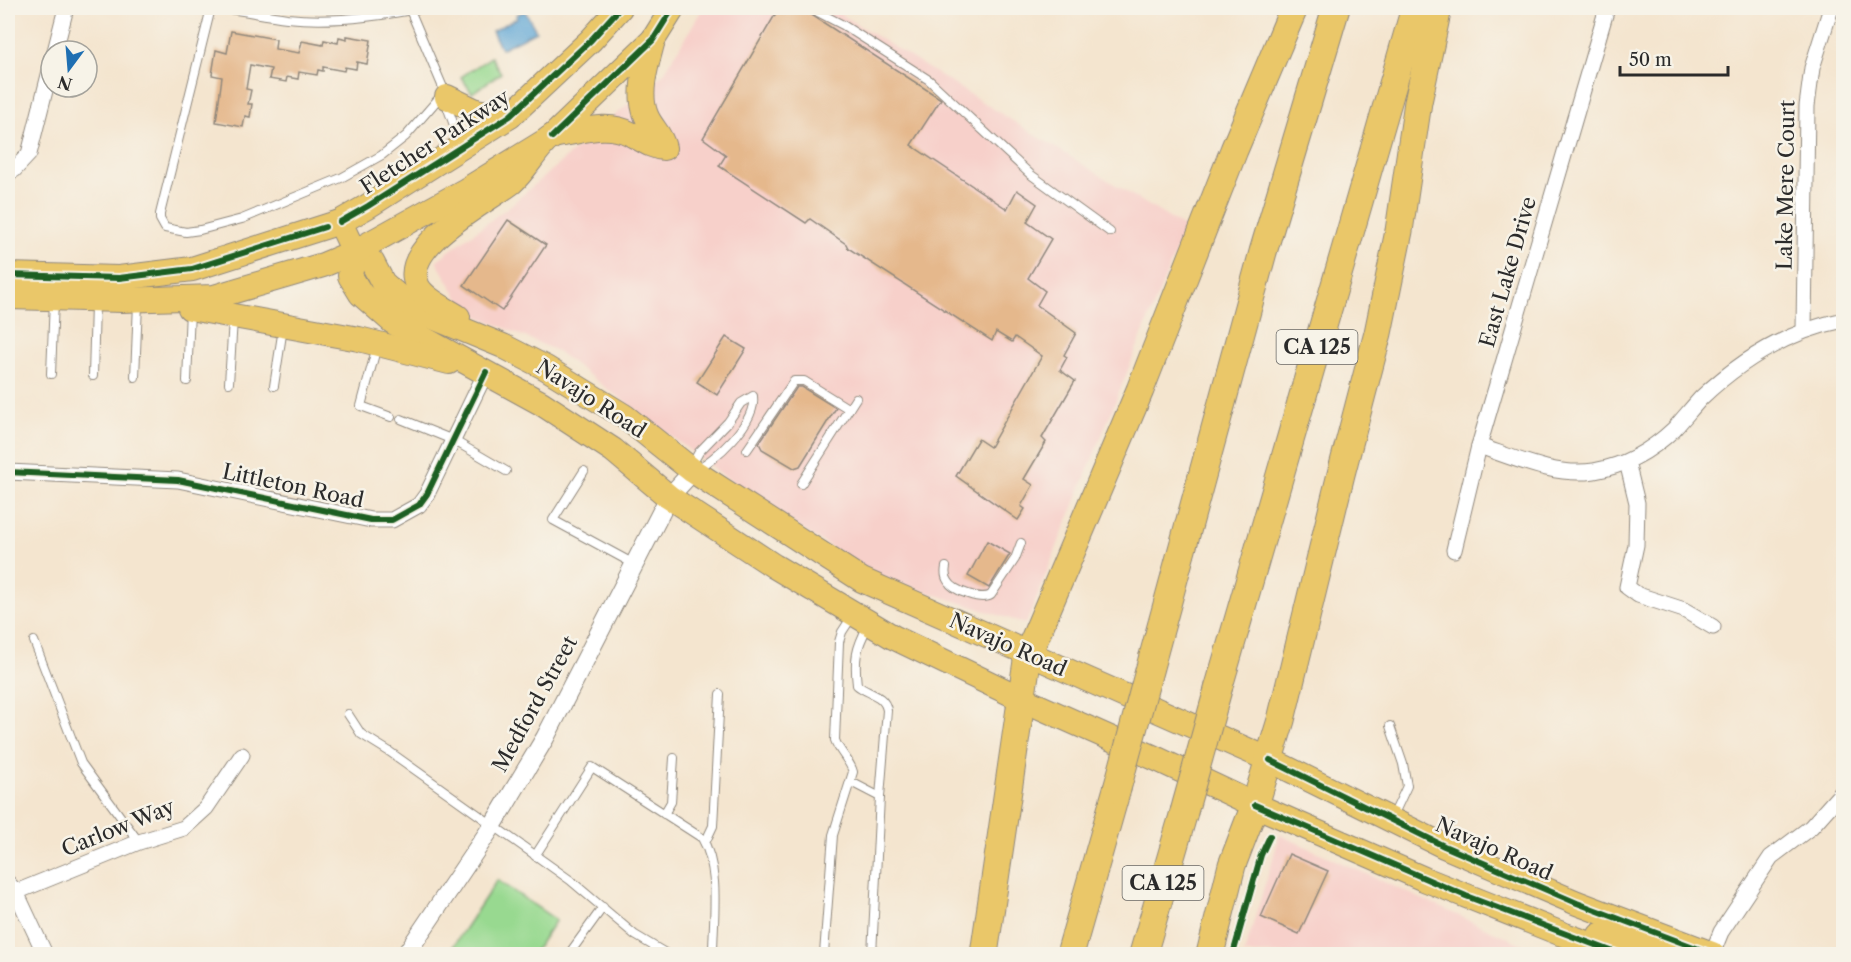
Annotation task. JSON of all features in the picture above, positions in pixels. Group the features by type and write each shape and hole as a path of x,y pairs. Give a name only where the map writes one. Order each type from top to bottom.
{"highway":[{"path":"984,954 1028,654 1140,390 1234,150 1294,8"},
{"name":"CA 125","path":"1070,954 1263,252 1336,8"},
{"name":"CA 125","path":"1143,954 1415,8"},
{"path":"1210,954 1232,865 1270,760 1378,333 1399,231 1418,102 1438,8"},
{"path":"1158,954 1184,812"},
{"path":"1053,954 1103,837"}],"main road":[{"name":"Fletcher Parkway","path":"8,275 119,278 192,269 340,222 510,116 591,40 620,8"},
{"path":"503,346 426,296 418,287 415,277 416,266 426,248 450,224 513,181 552,137 653,40 673,8"},
{"path":"130,301 214,297 323,265 354,252 466,190 552,137 609,127 620,129 648,144 664,148 662,138 649,122 642,102 653,40"},
{"path":"447,97 476,111 510,116"},
{"name":"Navajo Road","path":"340,222 354,252 350,276 361,294 393,322 541,403 613,450 669,497 774,566 892,637 1255,805 1424,879 1619,954"},
{"name":"Navajo Road","path":"354,252 372,262 383,283 413,309 503,346 546,368 624,416 693,471 862,580 1270,760 1444,846 1577,903 1712,954"},
{"path":"8,297 130,301 190,308 359,339 486,372"},
{"path":"1562,934 1610,935 1661,954"}],"street":[{"path":"58,39 66,8"},
{"name":"East Lake Drive","path":"1454,550 1479,446 1607,8"},
{"name":"Lake Mere Court","path":"1804,330 1807,106 1815,57 1831,8"},
{"path":"8,174 29,154 43,99"},
{"path":"1479,446 1552,470 1593,471 1627,462 1663,438 1702,398 1736,369 1770,346 1804,330 1844,320"},
{"name":"Littleton Road","path":"8,472 178,480 371,520 392,520 419,505 427,494 486,372"},
{"path":"1627,462 1637,503 1636,545 1627,587 1638,595 1684,610 1713,627"},
{"name":"Medford Street","path":"406,954 493,825 545,738 669,497 693,471"},
{"name":"Carlow Way","path":"10,891 139,842 184,828 206,808 242,755"},
{"path":"1712,954 1720,932 1771,857 1811,826 1844,790"},
{"path":"10,891 45,954"}],"lane":[{"path":"211,8 160,214 165,228 186,232 242,219 341,178 382,155 406,136 439,98 447,97"},
{"path":"222,8 289,18 342,19 393,14 420,8"},
{"path":"810,8 843,25 929,80 1030,174 1110,232"},
{"path":"410,10 447,97 448,109 461,146"},
{"path":"51,374 54,298"},
{"path":"93,376 95,299"},
{"path":"130,301 135,377"},
{"path":"187,381 190,308"},
{"path":"229,383 234,315"},
{"path":"274,386 284,324"},
{"path":"378,345 361,406 391,417"},
{"path":"747,450 794,381 804,381 849,409"},
{"path":"753,396 752,409 732,440 710,462 693,471 694,461 699,452 728,422 741,403 753,396"},
{"path":"801,484 856,398"},
{"path":"401,419 453,440 506,471"},
{"path":"584,471 553,520 634,564"},
{"path":"946,567 946,577 951,586 986,598 991,595 1015,559 1020,543"},
{"path":"824,954 833,835 853,772 851,765 838,750 835,740 839,642 842,632 862,619"},
{"path":"862,619 857,646 857,685 882,699 886,703 887,710 872,954"},
{"path":"33,641 81,763 139,842"},
{"path":"705,843 713,826 720,694"},
{"path":"348,714 361,735 390,752 493,825 603,907 635,935 667,954"},
{"path":"1390,726 1403,764 1407,786 1391,820"},
{"path":"664,813 670,802 674,758"},
{"path":"536,856 592,767 702,838 709,850 713,873 713,954"},
{"path":"851,782 880,797"},
{"path":"569,954 603,907"}],"shaded area":[{"path":"703,8 831,8 1185,228 1026,624 878,576 764,506 557,351 466,311 436,261 511,205 664,73"},
{"path":"1280,835 1517,942 1548,954 1244,954"}],"green space":[{"path":"491,57 501,73 472,93 461,77"},
{"path":"497,880 556,920 533,954 448,954"}],"water":[{"path":"525,11 536,31 501,49 492,31 517,18 516,15"}],"building":[{"path":"779,8 801,8 941,99 911,145 1007,209 1017,190 1037,204 1027,222 1051,239 1028,278 1045,291 1037,305 1076,333 1064,355 1067,357 1060,370 1075,381 1042,438 1046,442 1024,479 1033,485 1021,506 1025,509 1018,520 956,476 978,439 990,447 1042,356 1015,337 1012,342 996,332 992,341 848,248 846,244 810,219 806,223 719,166 726,155 703,138"},
{"path":"231,31 276,39 275,49 299,53 302,41 323,45 324,40 338,43 339,37 347,39 347,36 371,40 367,64 357,62 356,69 345,67 344,71 323,67 323,71 318,70 317,75 299,72 298,79 287,77 286,82 269,79 271,69 250,65 246,89 251,90 248,104 252,104 250,117 245,116 243,127 216,122 222,77 212,75 216,50 227,53"},
{"path":"508,220 546,245 502,311 464,285"},
{"path":"726,337 746,349 717,395 697,382"},
{"path":"797,387 802,387 836,408 800,466 794,468 762,449 759,443"},
{"path":"987,541 1010,554 989,588 968,576"},
{"path":"1289,854 1328,871 1299,934 1261,917"}],"cycle path":[{"path":"340,222 510,116 591,40 620,8"},
{"path":"552,137 653,40 673,8"},
{"path":"8,275 119,278 192,269 325,227"},
{"path":"8,472 178,480 371,520 392,520 419,505 427,494 486,372"},
{"path":"1270,760 1444,846 1577,903 1712,954"},
{"path":"1255,805 1466,896 1619,954"},
{"path":"1233,954 1261,855 1270,836"}]}
